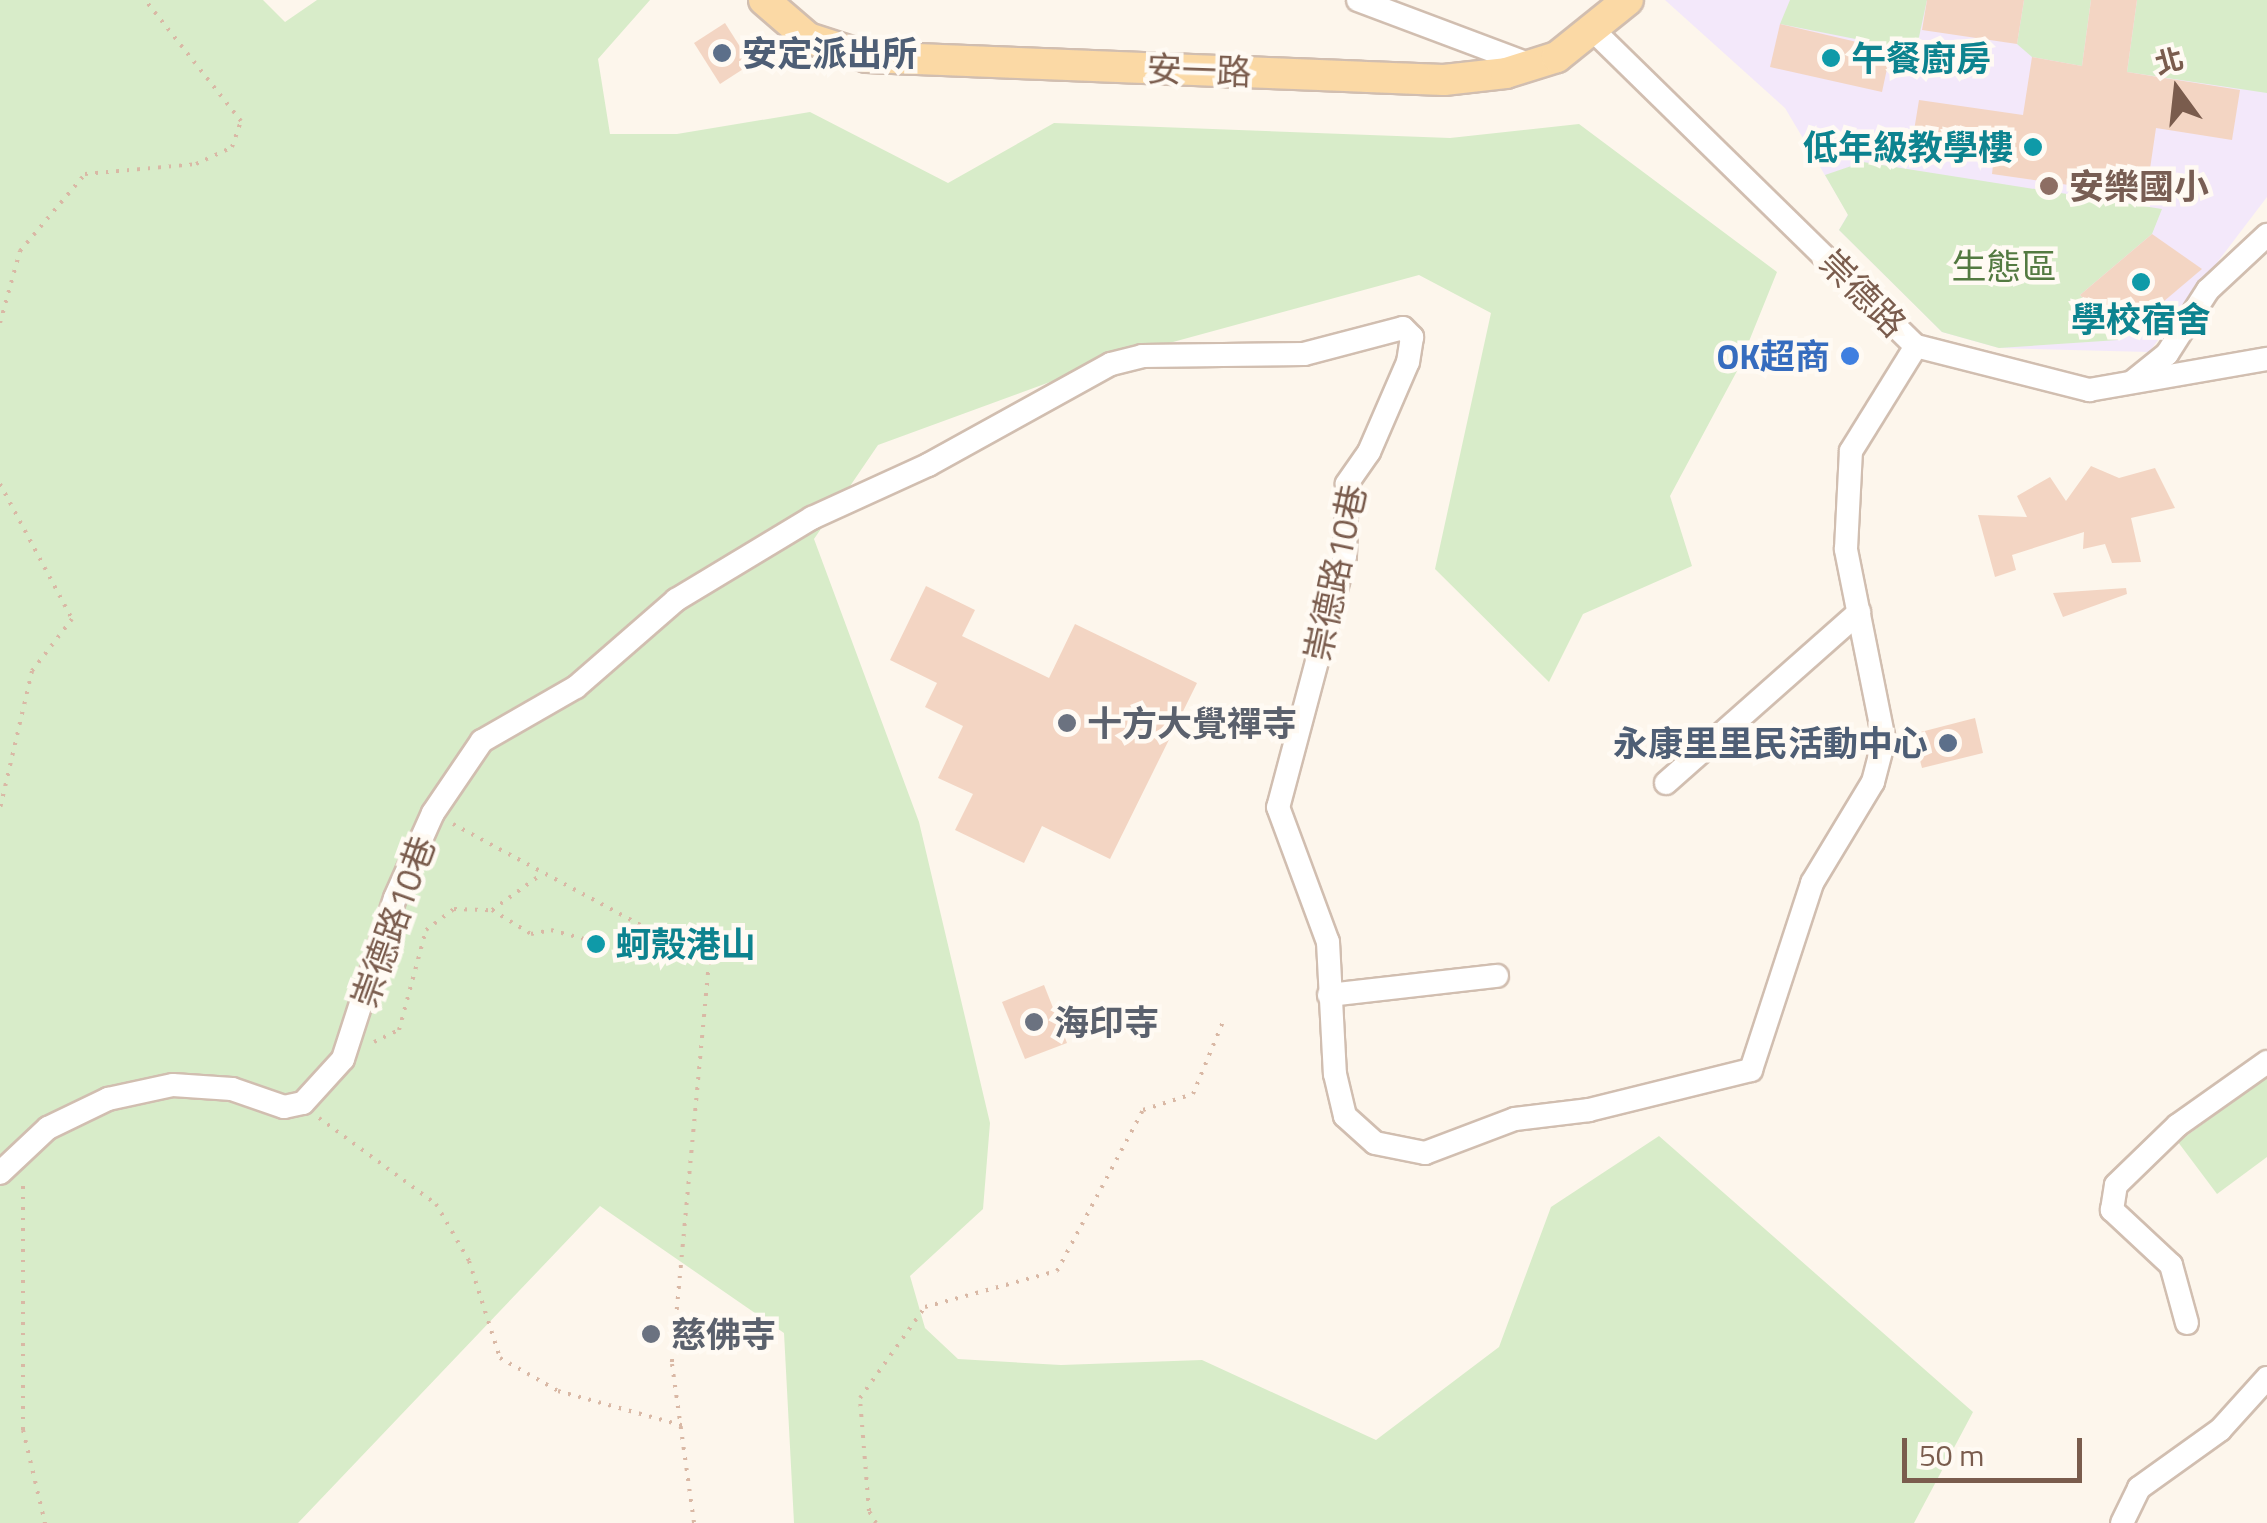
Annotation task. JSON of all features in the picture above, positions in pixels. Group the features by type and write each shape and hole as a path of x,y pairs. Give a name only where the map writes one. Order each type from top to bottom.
{"main road":[{"name":"安一路","path":"764,0 808,38 867,58 1444,80 1534,66 1595,32 1628,0"}],"street":[{"path":"1358,0 1534,66"},
{"name":"崇德路","path":"1595,32 1916,346 2057,387 2125,387 2267,359"},
{"path":"2125,387 2167,354 2208,290 2267,235"},
{"name":"崇德路10巷","path":"344,1059 395,898 434,813 482,741 576,687 676,600 812,518 928,466 1111,364 1142,356 1304,354 1403,328 1412,338 1408,362 1369,452 1348,484 1345,556 1278,807 1328,942 1329,995 1345,1116 1375,1143 1425,1153 1514,1118 1589,1110 1751,1070 1812,882 1874,782 1884,740 1846,550 1851,452 1916,346"},
{"path":"1666,782 1860,612"},
{"path":"1329,995 1497,976"},
{"path":"0,1173 48,1128 108,1099 172,1085 232,1088 284,1107 303,1103 344,1059"},
{"path":"2187,1323 2171,1265 2112,1210 2116,1185 2178,1125 2267,1062"},
{"path":"2122,1523 2139,1488 2220,1430 2267,1378"}],"path":[{"path":"0,323 20,250 85,174 196,164 232,147 241,121 145,0"},
{"path":"0,484 72,619 32,671 0,809"},
{"path":"434,813 710,962 672,1364 684,1426 694,1523"},
{"path":"492,910 542,874"},
{"path":"344,1059 398,1030 426,930 454,910 492,910 531,934 551,930 603,944"},
{"path":"876,1523 869,1510 860,1398 925,1307 1056,1270 1142,1110 1193,1094 1224,1018"},
{"path":"303,1103 349,1146 436,1204 468,1262 500,1358 558,1390 684,1426"},
{"path":"24,1150 23,1430 45,1523"}],"shaded area":[{"name":"安樂國小","path":"1665,0 2267,0 2267,197 2149,352 1999,348 1942,332 1839,230 1848,214 1785,108"}],"green space":[{"path":"0,0 263,0 285,22 317,0 650,0 598,59 610,134 677,134 810,112 948,183 1054,123 1450,138 1579,124 1777,272 1737,371 1670,496 1692,566 1583,614 1549,682 1435,569 1491,313 1419,275 1118,357 878,445 814,539 919,822 990,1123 983,1209 910,1276 925,1328 958,1359 1061,1365 1202,1360 1376,1440 1499,1347 1551,1207 1659,1136 1973,1412 1914,1523 794,1523 784,1333 600,1206 298,1523 0,1523"},
{"path":"1790,0 1927,0 1916,51 1780,24"},
{"path":"2024,0 2091,0 2082,66 2032,57 2017,44"},
{"path":"2137,0 2267,0 2267,93 2127,72"},
{"name":"生態區","path":"1863,162 2162,209 2152,234 2080,295 2118,340 1999,348 1942,332 1839,230 1848,215 1825,175"},
{"path":"2267,1077 2267,1157 2217,1194 2178,1142"}],"building":[{"path":"1927,0 2024,0 2017,44 1922,30"},
{"path":"2091,0 2137,0 2127,72 2240,90 2232,140 2156,128 2146,196 1992,174 1994,155 1912,143 1919,100 2023,115 2032,57 2082,66"},
{"name":"安定派出所","path":"725,23 751,64 720,84 694,43"},
{"name":"午餐廚房","path":"1780,24 1891,50 1882,92 1770,67"},
{"name":"學校宿舍","path":"2152,234 2202,269 2118,340 2080,295"},
{"path":"2091,466 2119,478 2155,468 2175,508 2131,518 2141,562 2112,563 2105,544 2083,549 2084,532 2012,555 2016,570 1995,577 1978,515 2027,517 2017,496 2050,477 2066,501"},
{"name":"十方大覺禪寺","path":"926,586 975,610 962,636 1049,678 1075,624 1197,683 1110,859 1042,826 1024,863 955,830 973,794 938,778 963,726 925,707 937,683 890,660"},
{"path":"2126,588 2127,594 2063,617 2053,593"},
{"name":"永康里里民活動中心","path":"1975,718 1983,753 1922,768 1913,734"},
{"name":"海印寺","path":"1044,985 1067,1043 1025,1059 1002,1002"}],"place":[{"name":"安定派出所","path":"722,53"},
{"name":"午餐廚房","path":"1831,58"},
{"name":"低年級教學樓","path":"2033,147"},
{"name":"安樂國小","path":"2049,186"},
{"name":"學校宿舍","path":"2141,282"},
{"name":"OK超商","path":"1850,356"},
{"name":"十方大覺禪寺","path":"1067,723"},
{"name":"永康里里民活動中心","path":"1948,743"},
{"name":"蚵殼港山","path":"596,944"},
{"name":"海印寺","path":"1034,1022"},
{"name":"慈佛寺","path":"651,1334"}]}
